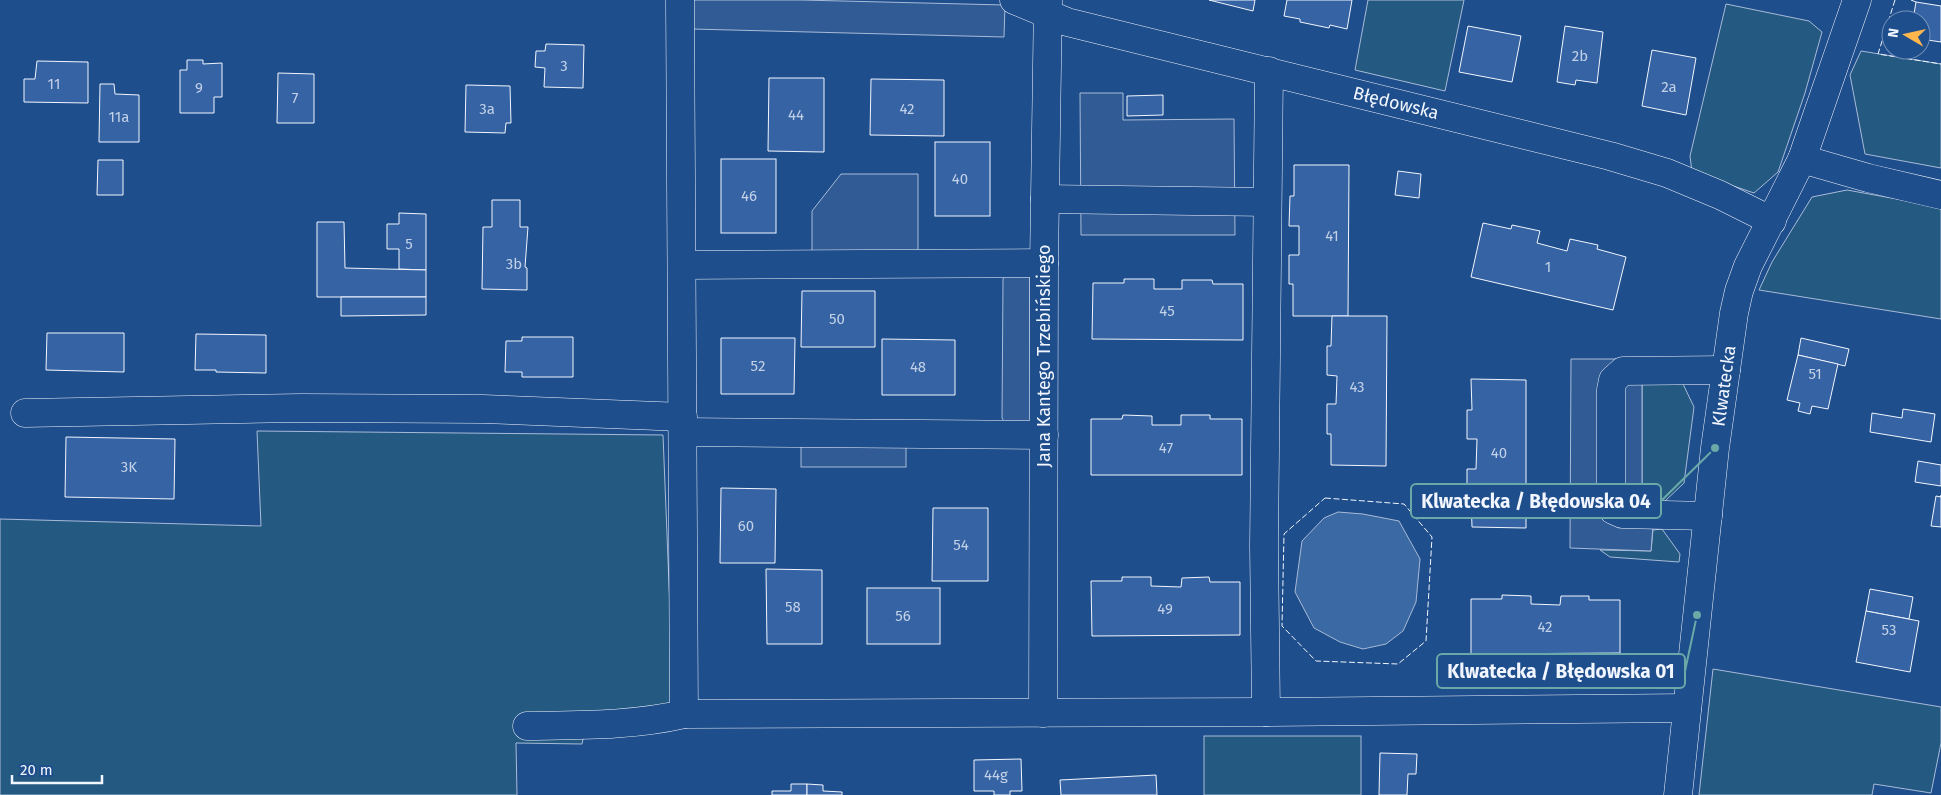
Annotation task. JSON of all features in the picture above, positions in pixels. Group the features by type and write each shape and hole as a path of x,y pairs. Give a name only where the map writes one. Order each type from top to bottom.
{"street":[{"path":"680,0 684,714"},
{"name":"Błędowska","path":"1014,0 1048,7 1067,22 1127,38 1269,71 1610,156 1667,174 1720,195 1772,221"},
{"name":"Klwatecka","path":"1678,795 1708,516 1734,313 1748,266 1802,159 1857,0"},
{"name":"Jana Kantego Trzebińskiego","path":"1043,713 1044,263 1048,7"},
{"path":"1266,712 1264,546 1269,71"},
{"path":"1802,159 1868,178 1941,195"},
{"path":"1045,199 1267,202"},
{"path":"682,265 1044,263"},
{"path":"1708,516 1622,514 1613,510 1611,507 1611,390 1613,380 1623,371 1726,370"},
{"path":"25,413 310,408 483,409 683,424 1044,435"},
{"path":"527,726 628,724 684,714 1688,708"}],"shaded area":[{"path":"693,0 801,0 1005,5 1004,37 692,29"},
{"path":"1368,0 1464,0 1445,91 1355,70"},
{"path":"1726,4 1809,21 1822,32 1805,93 1778,172 1754,193 1692,172 1690,156"},
{"path":"1861,51 1881,54 1881,60 1916,60 1941,64 1941,168 1865,154 1850,75"},
{"path":"1080,93 1123,93 1123,120 1234,119 1235,235 1081,235"},
{"path":"841,174 918,174 918,255 812,255 812,211"},
{"path":"1847,190 1941,207 1941,319 1759,290 1772,262 1812,197"},
{"path":"1009,271 1030,271 1030,427 1008,428 1002,418 1003,279"},
{"path":"1571,359 1642,359 1642,502 1653,525 1651,551 1570,548"},
{"path":"1642,382 1683,384 1694,407 1684,483 1664,502 1642,502"},
{"path":"257,431 663,435 674,708 588,715 582,744 516,743 517,795 0,795 0,519 261,526"},
{"path":"801,442 906,442 906,467 801,467"},
{"path":"1338,512 1363,514 1399,521 1420,559 1416,602 1403,631 1386,644 1363,649 1340,642 1314,628 1295,592 1302,541 1324,518"},
{"path":"1662,529 1680,554 1679,562 1610,557 1600,550 1651,551 1653,530"},
{"path":"1713,669 1941,707 1941,743 1931,793 1874,784 1872,795 1699,795"},
{"path":"1204,736 1361,736 1361,795 1204,795"}],"building":[{"path":"1209,0 1255,0 1253,11"},
{"path":"1287,0 1352,0 1347,29 1330,25 1329,28 1300,22 1300,19 1284,16"},
{"path":"1916,2 1941,6 1941,42 1931,40 1931,10 1915,10"},
{"path":"1468,26 1521,36 1512,82 1459,72"},
{"path":"1565,26 1603,32 1597,83 1576,80 1575,85 1557,82"},
{"path":"546,44 584,45 583,88 544,87 545,68 535,67 536,51 545,51"},
{"path":"1652,50 1696,58 1686,115 1642,106"},
{"path":"187,60 203,60 203,64 222,63 222,97 214,97 214,113 180,113 180,70 187,70"},
{"path":"37,61 88,62 88,103 24,102 24,79 35,79"},
{"path":"278,73 314,74 314,123 277,123"},
{"path":"769,78 824,78 824,152 768,151"},
{"path":"871,79 944,80 944,136 870,135"},
{"path":"100,84 114,84 115,94 139,95 139,142 99,142"},
{"path":"466,85 510,86 511,123 506,123 505,133 465,132"},
{"path":"1163,95 1163,115 1127,116 1127,96"},
{"path":"935,142 990,142 990,216 935,216"},
{"path":"721,159 776,159 776,233 721,233"},
{"path":"98,160 123,160 123,195 97,195"},
{"path":"1294,165 1349,165 1348,316 1293,316 1293,284 1289,284 1289,255 1299,255 1299,226 1289,226 1290,196 1294,196"},
{"path":"1398,171 1421,174 1419,198 1395,195"},
{"path":"492,200 520,200 520,227 528,227 525,267 527,268 527,290 482,289 483,227 492,227"},
{"path":"399,213 426,214 426,270 399,269 399,249 387,249 387,224 399,224"},
{"path":"317,222 344,222 345,268 426,270 426,297 317,297"},
{"path":"1483,223 1511,229 1512,225 1540,231 1537,243 1567,251 1570,239 1598,245 1597,249 1626,257 1613,310 1471,277"},
{"path":"1124,279 1154,279 1154,289 1182,289 1182,280 1212,280 1213,284 1243,284 1243,340 1092,339 1093,283 1124,283"},
{"path":"802,291 875,291 875,347 801,347"},
{"path":"341,297 426,297 426,315 341,316"},
{"path":"1332,316 1387,316 1386,466 1331,465 1331,434 1327,434 1327,404 1336,404 1337,376 1327,375 1327,346 1331,346"},
{"path":"47,333 124,333 124,372 46,370"},
{"path":"196,334 266,335 266,373 195,370"},
{"path":"522,337 573,337 573,377 522,377 522,372 505,372 506,341 522,341"},
{"path":"721,338 795,338 794,394 721,394"},
{"path":"1801,338 1849,349 1845,366 1798,355"},
{"path":"882,339 955,340 955,395 882,395"},
{"path":"1798,355 1838,364 1828,409 1812,406 1810,414 1798,411 1800,403 1787,400"},
{"path":"1471,379 1526,380 1526,528 1472,527 1471,497 1467,497 1467,469 1476,469 1477,439 1467,439 1467,410 1472,410"},
{"path":"1903,409 1935,414 1931,442 1870,432 1872,413 1902,418"},
{"path":"1123,415 1152,416 1152,425 1181,425 1181,415 1210,415 1210,419 1242,419 1242,475 1091,475 1091,419 1122,419"},
{"path":"66,437 175,439 174,499 65,497"},
{"path":"1918,461 1941,465 1941,486 1915,482"},
{"path":"721,488 776,489 775,563 720,563"},
{"path":"1936,496 1941,497 1941,527 1931,526"},
{"path":"933,508 988,508 988,581 932,581"},
{"path":"766,569 822,570 822,644 767,644"},
{"path":"1122,577 1151,577 1151,586 1181,587 1182,578 1209,577 1210,582 1240,582 1240,635 1092,636 1091,581 1122,581"},
{"path":"867,588 940,588 940,644 867,644"},
{"path":"1870,589 1913,597 1909,619 1866,611"},
{"path":"1502,595 1531,596 1531,604 1560,605 1561,596 1589,596 1589,600 1620,600 1620,653 1471,654 1471,599 1502,599"},
{"path":"1866,611 1919,621 1910,672 1856,662"},
{"path":"1380,753 1417,754 1416,774 1408,774 1407,795 1379,795"},
{"path":"1021,759 1022,791 1010,791 1010,795 994,795 994,791 974,791 974,760"},
{"path":"1156,775 1157,795 1061,795 1060,780"},
{"path":"791,784 807,784 807,795 772,795 772,791 791,791"},
{"path":"807,784 823,785 823,791 842,792 842,795 807,795"}],"fence":[{"path":"1895,0 1878,54 1941,64"},
{"path":"1911,0 1916,2"},
{"path":"1325,498 1404,504 1432,537 1426,641 1398,664 1316,661 1282,626 1284,534 1325,498"}],"place":[{"name":"Klwatecka / Błędowska 04","path":"1715,448"},
{"name":"Klwatecka / Błędowska 01","path":"1697,615"}]}
